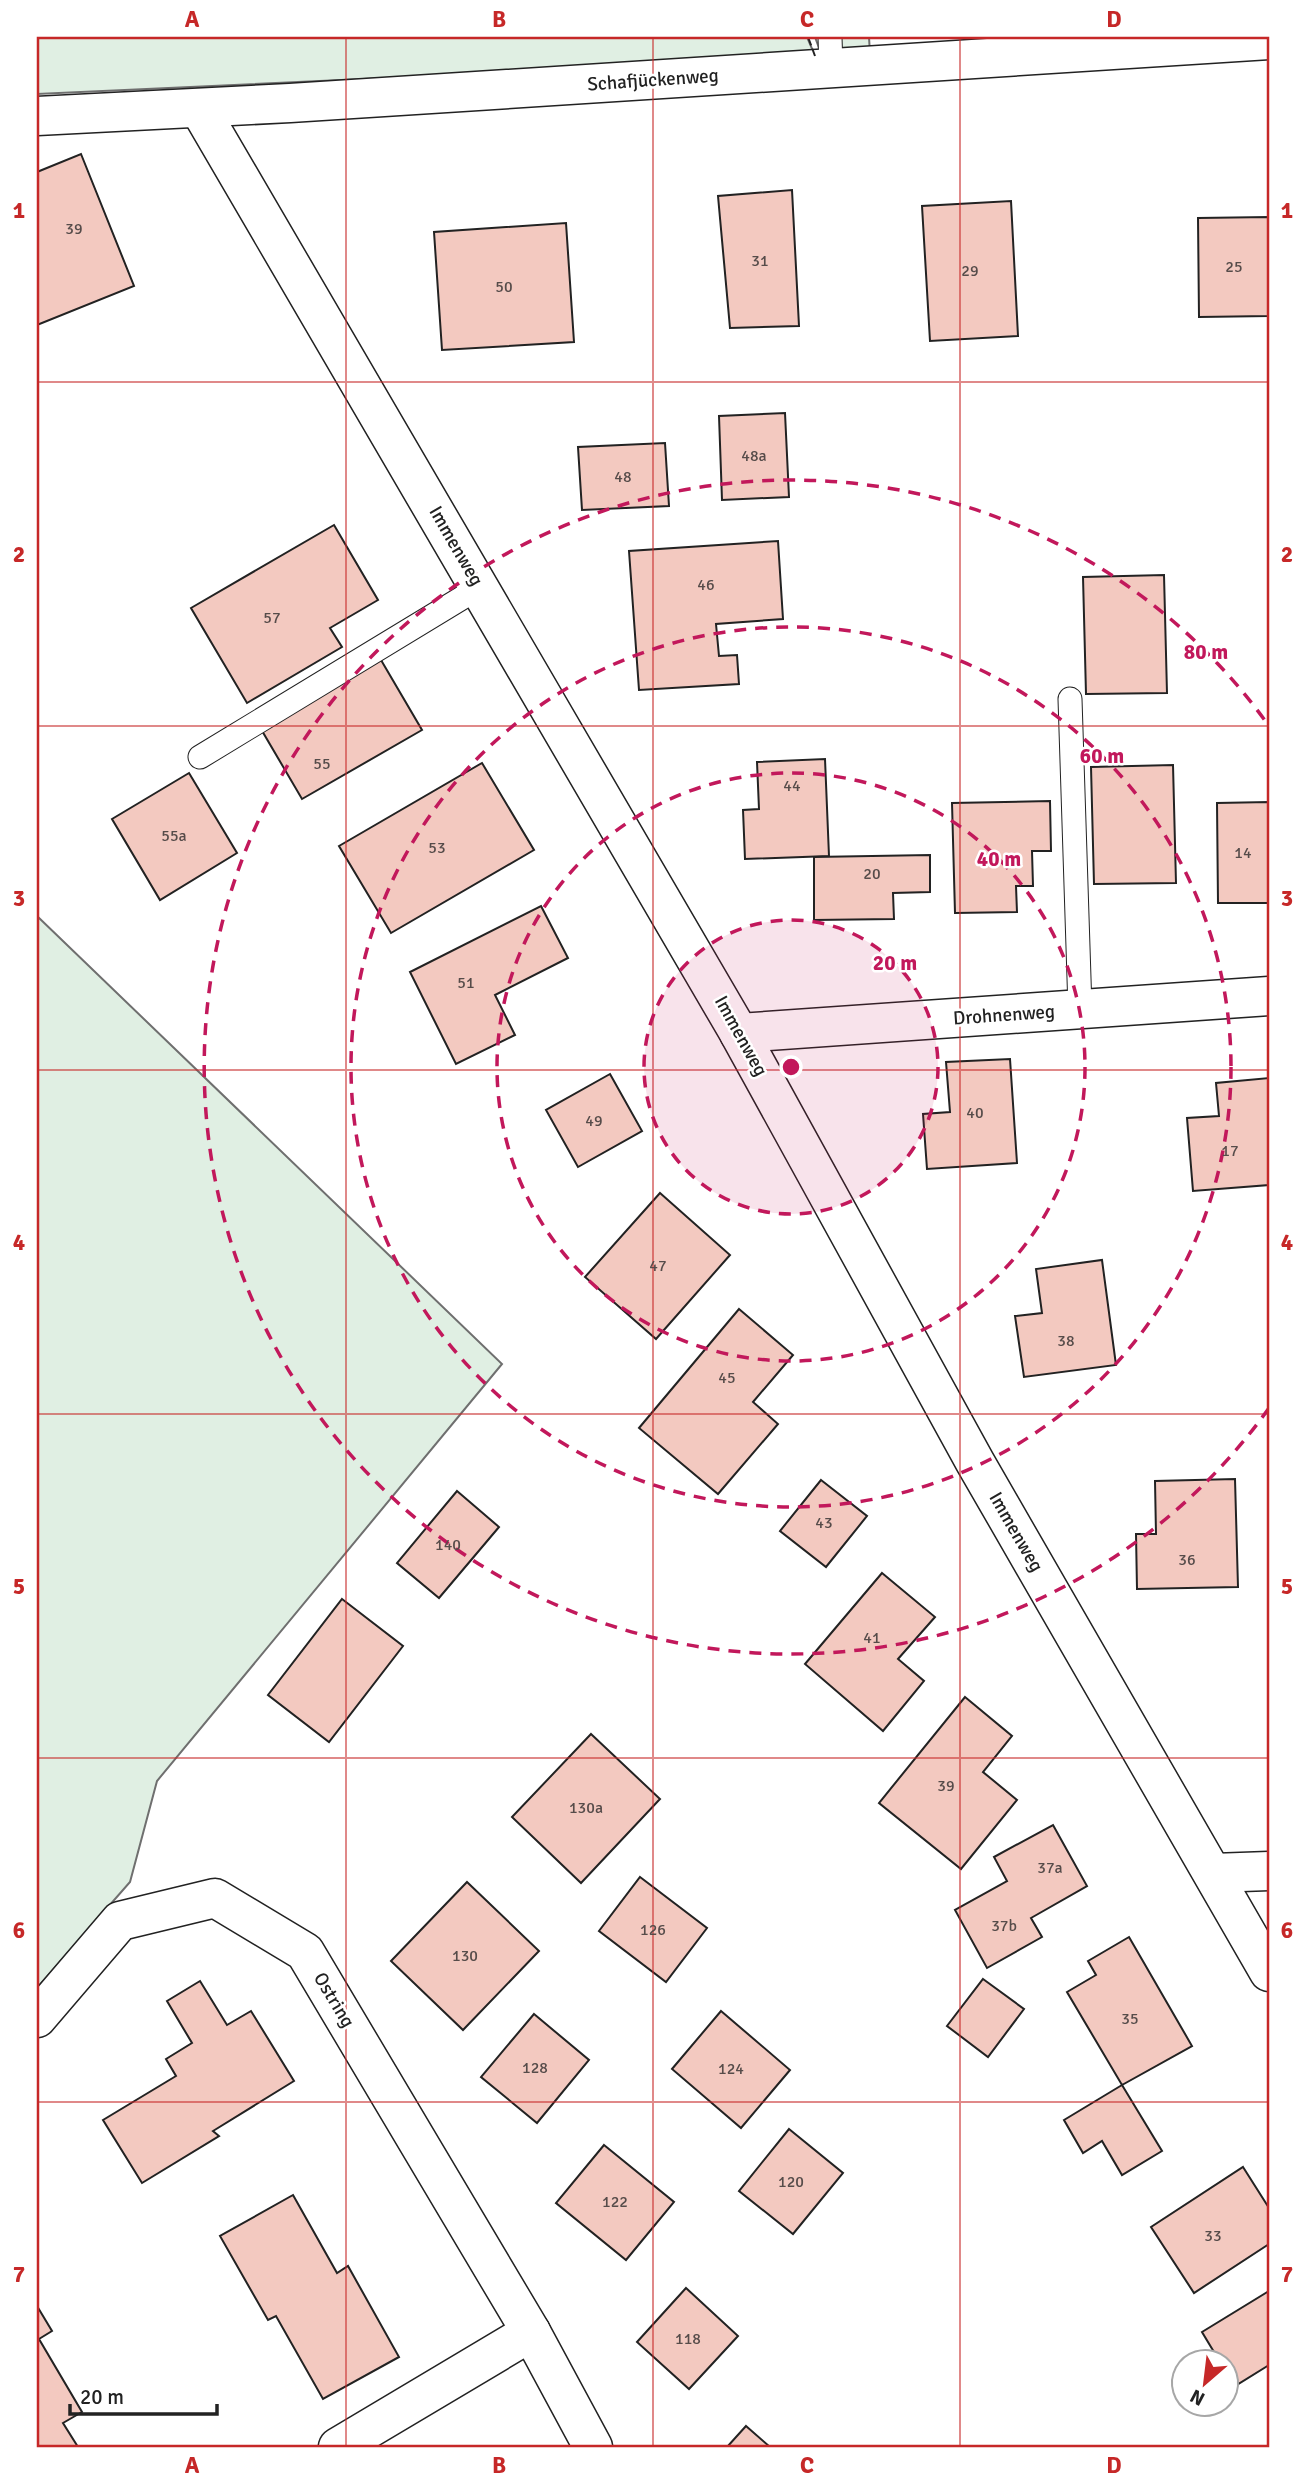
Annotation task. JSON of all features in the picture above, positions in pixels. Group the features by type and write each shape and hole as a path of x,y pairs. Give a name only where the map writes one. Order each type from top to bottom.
{"street":[{"name":"Schafjückenweg","path":"37,116 199,108 830,53 1269,40"},
{"name":"Immenweg","path":"199,108 739,1033 975,1462 1269,1972"},
{"name":"Drohnenweg","path":"739,1033 1269,996"},
{"path":"1213,1873 1269,1871"},
{"name":"Ostring","path":"37,2018 120,1921 215,1898 305,1952 531,2332 593,2447"},
{"path":"338,2447 531,2332"}],"lane":[{"path":"200,757 480,587"},
{"path":"1070,699 1080,1009"}],"green space":[{"path":"37,37 807,37 816,58 37,94"},
{"path":"815,37 869,37 870,54 822,56"},
{"path":"37,916 502,1364 157,1781 130,1882 37,1988"}],"building":[{"path":"81,154 134,286 37,325 37,172"},
{"path":"792,190 799,326 730,328 718,196"},
{"path":"1011,201 1018,336 930,341 922,206"},
{"path":"1269,217 1269,316 1199,317 1198,218"},
{"path":"566,223 574,342 442,350 434,232"},
{"path":"785,413 789,497 722,500 719,416"},
{"path":"665,443 669,506 582,510 578,447"},
{"path":"334,525 378,600 330,628 342,647 247,703 191,608"},
{"path":"778,541 783,619 716,624 719,656 737,655 739,684 639,690 629,551"},
{"path":"1164,575 1167,693 1086,694 1083,577"},
{"path":"381,660 422,730 302,799 261,729"},
{"path":"825,759 829,856 745,859 743,810 759,809 757,762"},
{"path":"482,763 534,850 391,933 339,846"},
{"path":"1173,765 1176,883 1094,884 1091,767"},
{"path":"189,773 237,853 160,900 112,819"},
{"path":"1050,801 1051,851 1032,851 1033,886 1016,886 1017,912 955,913 952,803"},
{"path":"1269,802 1269,903 1218,903 1217,803"},
{"path":"930,855 930,892 893,893 894,919 814,920 814,857"},
{"path":"541,906 568,958 495,995 515,1035 456,1064 410,972"},
{"path":"1010,1059 1017,1163 927,1169 923,1114 950,1112 946,1062"},
{"path":"610,1074 642,1131 578,1167 546,1110"},
{"path":"1269,1078 1269,1185 1193,1191 1187,1118 1219,1116 1216,1083"},
{"path":"660,1193 730,1255 656,1339 585,1277"},
{"path":"1102,1260 1116,1365 1024,1377 1015,1316 1042,1313 1036,1269"},
{"path":"739,1309 793,1355 753,1402 778,1424 718,1494 639,1428"},
{"path":"1235,1479 1238,1587 1137,1589 1136,1534 1156,1534 1155,1481"},
{"path":"821,1480 867,1516 826,1567 780,1531"},
{"path":"457,1491 499,1527 439,1598 397,1563"},
{"path":"882,1573 935,1617 898,1659 924,1681 883,1731 805,1664"},
{"path":"342,1599 403,1646 329,1742 268,1695"},
{"path":"965,1697 1012,1736 983,1772 1017,1800 961,1869 879,1803"},
{"path":"591,1734 660,1799 581,1883 512,1817"},
{"path":"1053,1825 1087,1886 1031,1918 1042,1937 987,1968 955,1910 1007,1881 994,1857"},
{"path":"640,1877 707,1928 666,1982 599,1931"},
{"path":"467,1882 539,1951 463,2030 391,1961"},
{"path":"1129,1937 1192,2046 1122,2085 1067,1992 1096,1975 1088,1961"},
{"path":"983,1979 1024,2009 988,2057 947,2026"},
{"path":"200,1981 227,2025 251,2011 294,2081 213,2131 219,2136 142,2183 103,2120 176,2076 166,2059 192,2043 167,2001"},
{"path":"721,2011 790,2070 741,2128 672,2069"},
{"path":"534,2014 589,2060 537,2123 481,2077"},
{"path":"1122,2085 1162,2151 1122,2175 1102,2141 1083,2153 1064,2120"},
{"path":"789,2129 843,2173 793,2234 739,2191"},
{"path":"604,2145 674,2202 626,2260 556,2203"},
{"path":"1243,2167 1269,2208 1269,2244 1194,2293 1151,2227"},
{"path":"293,2195 337,2273 348,2266 399,2357 323,2399 276,2316 268,2320 220,2236"},
{"path":"686,2288 738,2336 689,2389 637,2342"},
{"path":"1269,2291 1269,2365 1240,2383 1240,2348 1212,2348 1202,2332"},
{"path":"37,2306 52,2331 39,2339 82,2412 63,2423 78,2447 37,2447"},
{"path":"746,2426 770,2447 727,2447"}],"fence":[{"path":"808,37 815,56"}]}
